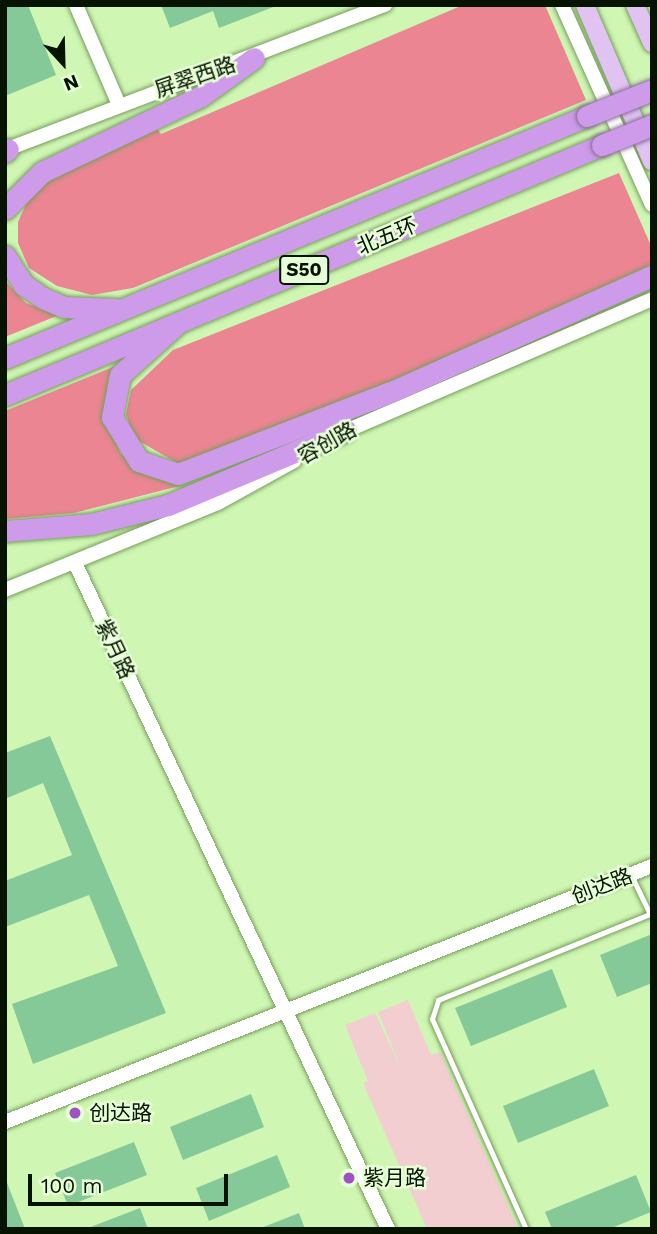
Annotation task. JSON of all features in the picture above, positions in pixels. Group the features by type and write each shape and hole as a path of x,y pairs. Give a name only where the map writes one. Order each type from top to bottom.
{"highway":[{"path":"5,209 42,172 201,96 254,58"},
{"name":"北五环","path":"5,358 652,90"},
{"name":"北五环","path":"5,395 652,125"},
{"path":"5,256 23,285 43,299 64,307 121,309"},
{"path":"177,324 120,375 112,416 139,461 178,474 391,392 652,276"},
{"path":"5,531 90,524 168,505 346,430"}],"main road":[{"path":"585,5 652,161"},
{"path":"635,5 652,43"}],"street":[{"path":"76,5 119,105"},
{"name":"屏翠西路","path":"6,151 212,67 254,58 385,5"},
{"path":"562,5 652,205"},
{"name":"容创路","path":"5,590 218,503 346,430 652,299"},
{"name":"紫月路","path":"75,563 388,1229"},
{"name":"创达路","path":"5,1122 652,866"}],"lane":[{"path":"526,1229 432,1019 438,1000 651,914 631,874"}],"shaded area":[{"path":"463,5 545,5 586,100 133,288 92,295 57,286 29,268 18,243 18,222 32,191 68,164 156,127 161,134"},
{"path":"619,173 652,248 652,265 405,379 211,457 177,463 134,438 126,414 131,390 173,350"},
{"path":"5,281 26,303 59,315 5,337"},
{"path":"118,365 104,419 121,454 145,475 183,485 74,513 5,519 5,411"},
{"path":"408,1000 431,1055 440,1052 518,1229 427,1229 363,1083 368,1081 345,1025 375,1013 401,1068 378,1012"}],"building":[{"path":"5,5 28,5 56,75 5,96"},
{"path":"161,5 276,6 219,28 213,11 170,28"},
{"path":"50,736 166,1013 33,1064 12,1004 118,966 89,895 5,927 5,881 72,855 43,783 5,799 5,753"},
{"path":"652,934 652,983 617,997 600,955"},
{"path":"552,969 567,1007 471,1046 455,1008"},
{"path":"594,1069 609,1106 518,1143 503,1106"},
{"path":"251,1094 264,1127 183,1160 170,1127"},
{"path":"134,1142 147,1175 68,1206 55,1173"},
{"path":"277,1155 290,1187 209,1221 196,1188"},
{"path":"636,1175 651,1212 609,1229 552,1229 545,1212"},
{"path":"6,1180 25,1229 5,1229"},
{"path":"140,1208 148,1229 88,1229 88,1228"},
{"path":"299,1213 305,1229 261,1229 261,1228"}],"place":[{"name":"创达路","path":"75,1113"},
{"name":"紫月路","path":"349,1178"}]}
